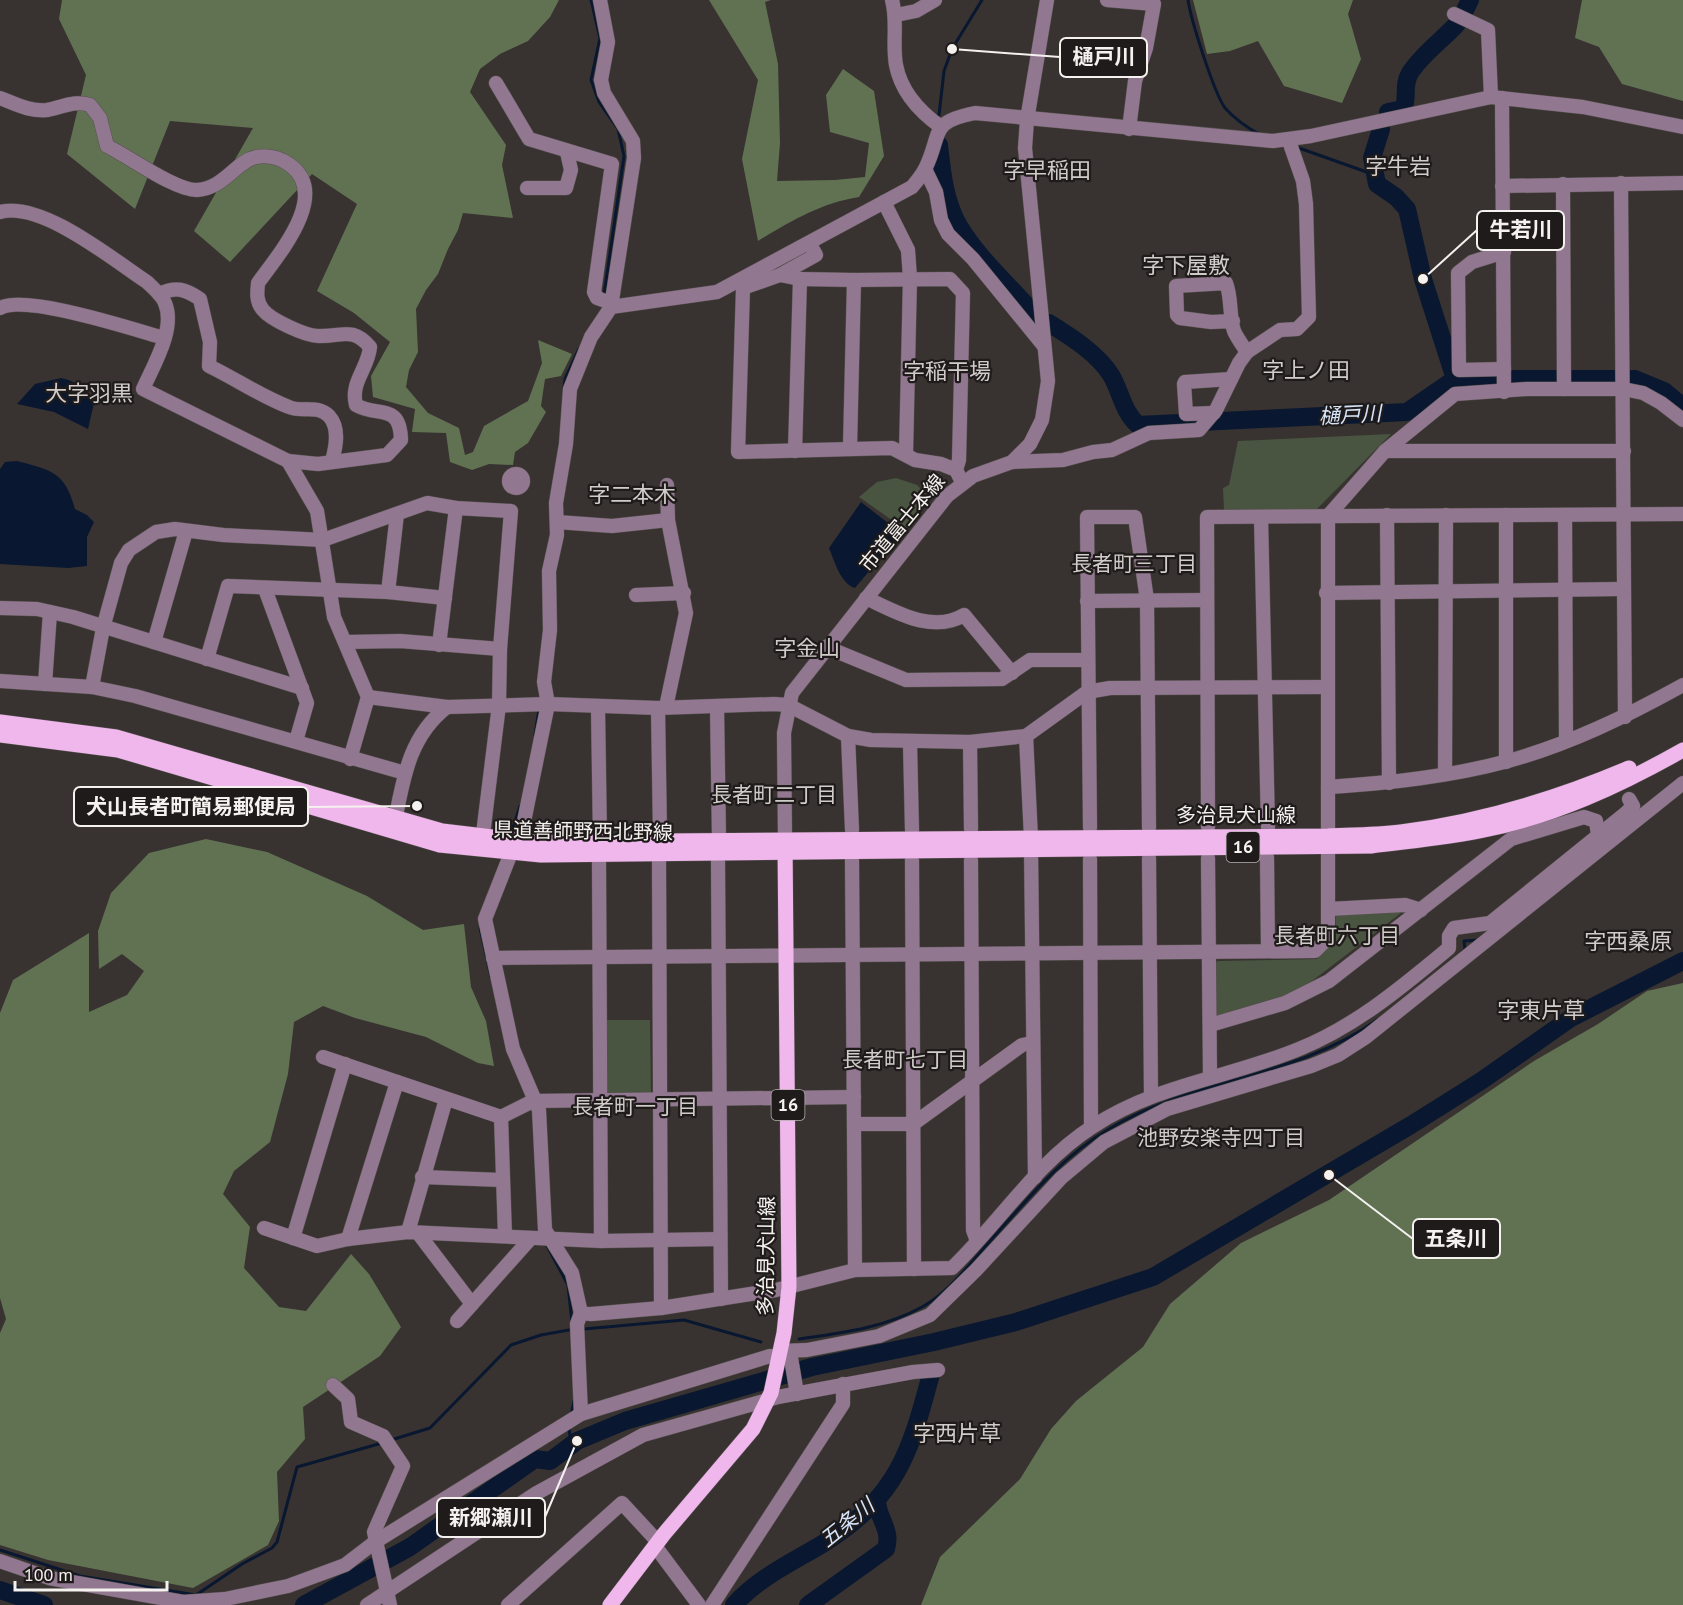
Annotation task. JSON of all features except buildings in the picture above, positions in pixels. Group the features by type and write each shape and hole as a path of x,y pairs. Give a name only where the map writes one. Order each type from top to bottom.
{"main road":[{"name":"県道善師野西北野線","path":"0,722 84,732 148,745 394,825 440,845 785,845"},
{"name":"県道善師野西北野線","path":"0,735 118,750 394,825"},
{"name":"多治見犬山線","path":"610,1605 657,1544 753,1429 769,1397 785,1355 789,1287 785,845 1328,841 1400,832 1506,812 1593,783 1683,741"},
{"name":"多治見犬山線","path":"1328,841 1371,846 1485,830 1527,819 1604,791 1683,750"},
{"name":"県道善師野西北野線","path":"509,846 600,840 719,839 785,845"}],"street":[{"path":"458,1321 472,1304 542,1238 545,1230 539,1110 532,1102 513,1048 485,919 509,846 548,704 544,682 550,630 549,571 557,535 556,503 566,444 570,389 591,337 611,305 634,158 633,141 604,93 601,80 608,42 600,0"},
{"path":"892,0 896,15 896,65 902,82 922,114 941,127"},
{"path":"896,15 916,11 936,0"},
{"name":"市道富士本線","path":"785,845 784,733 788,705 801,679 959,476 1012,462 1030,444 1042,420 1048,381 1026,175 1027,120 1047,0"},
{"path":"1107,0 1154,4 1146,48 1135,81 1129,129"},
{"path":"1454,14 1488,30 1497,98 1504,252 1504,392"},
{"path":"496,83 529,139 612,164 594,292 597,298 611,305 717,292 810,244 912,187 925,169 941,127 947,121 975,113 1027,120 1262,141 1289,141 1497,98 1583,107 1683,127"},
{"path":"0,98 31,110 48,110 70,102 90,105 100,118 107,146 162,177 195,190 213,186 252,158 267,156 281,159 293,167 304,187 305,210 258,283 257,297 263,311 299,330 316,336 353,334 361,337 370,347 369,357 355,384 356,405 372,411 391,413 398,420 401,440 387,455 318,464 288,461 144,389 164,338 167,314 165,303 159,294 147,282 58,224 36,214 0,212"},
{"path":"1012,462 1064,460 1093,452 1112,450 1149,433 1199,430 1212,415 1247,352 1280,330 1297,329 1309,317 1306,204 1303,182 1289,141"},
{"path":"527,188 566,188 572,170 567,152"},
{"path":"925,169 936,192 940,220 948,234 974,259 1044,346"},
{"path":"1621,183 1624,451 1622,589 1625,717"},
{"path":"1502,186 1683,183"},
{"path":"1563,184 1564,389"},
{"path":"884,202 908,250 910,278 906,454"},
{"path":"810,244 816,255 780,275 743,288 738,452 850,447 892,448 915,460 941,464 959,476"},
{"path":"1504,252 1473,262 1458,273 1459,370 1504,370"},
{"path":"780,275 800,279 950,279 963,293 959,476"},
{"path":"795,451 800,279"},
{"path":"850,447 854,280"},
{"path":"1233,321 1211,322 1180,318 1177,315 1176,286 1178,284 1226,283 1233,321 1234,332 1247,352"},
{"path":"159,294 172,288 187,290 200,299 210,342 209,366 292,409 319,409 330,417 336,429 336,445 332,461"},
{"path":"0,308 13,303 77,314 164,338"},
{"path":"1212,415 1186,414 1185,382 1231,379"},
{"path":"493,958 1315,951 1328,938 1329,909 1326,687 1328,516 1385,451 1455,394 1623,389 1643,393 1683,420"},
{"path":"1385,451 1624,451"},
{"path":"288,461 317,511 334,617 368,697 350,759"},
{"path":"660,834 662,707 684,633 686,613 684,593 668,520 668,485"},
{"path":"483,834 499,705 500,650 511,511 515,489"},
{"path":"92,687 103,628 117,575 129,550 156,532 186,531 323,540 427,503 456,508 511,511"},
{"path":"439,645 456,508"},
{"path":"388,592 397,514"},
{"path":"1208,827 1207,517 1387,514 1683,514"},
{"path":"1387,514 1389,783"},
{"path":"1445,774 1448,591 1446,515"},
{"path":"1506,515 1506,762"},
{"path":"1565,515 1566,741"},
{"path":"1261,516 1268,827"},
{"path":"1090,828 1087,518 1135,517 1147,600 1149,828"},
{"path":"557,522 612,526 668,520"},
{"path":"154,642 186,531"},
{"path":"207,659 228,586 388,592 445,598"},
{"path":"265,589 307,703 296,741"},
{"path":"1326,593 1622,589"},
{"path":"636,595 684,593"},
{"path":"866,598 916,621 953,621 964,615 1012,673"},
{"path":"1087,601 1207,600"},
{"path":"0,611 50,612 73,617 302,688"},
{"path":"45,684 50,612"},
{"path":"346,642 400,641 500,650"},
{"path":"826,647 906,680 1002,679 1030,660 1087,660"},
{"path":"0,681 92,687 135,696 405,773"},
{"path":"1328,787 1389,783 1506,762 1625,717 1683,685"},
{"path":"368,697 447,707 532,704 598,707 788,705 848,736 910,743 970,742 1026,736 1087,692 1110,688 1326,687"},
{"path":"717,706 719,839"},
{"path":"394,825 411,751 425,728 447,707"},
{"path":"598,707 600,840"},
{"path":"848,736 852,830"},
{"path":"1026,736 1030,843 1035,1178"},
{"path":"970,742 971,829"},
{"path":"910,743 912,830"},
{"path":"0,1561 72,1583 171,1601 196,1601 260,1594 345,1565 375,1542 574,1418 761,1359 879,1336 930,1315 1076,1164 1129,1127 1167,1109 1311,1066 1340,1054 1366,1037 1683,783"},
{"path":"581,1313 661,1308 721,1299 789,1287 855,1270 952,1268 1066,1146 1091,1127 1151,1095 1298,1050 1352,1023 1405,985 1449,948 1449,936 1454,928 1490,923 1633,806 1629,799"},
{"path":"1210,1025 1285,1003 1329,981 1511,838 1584,816 1596,821 1598,835"},
{"path":"1267,857 1268,951"},
{"path":"1149,858 1151,1095"},
{"path":"1208,858 1210,1076"},
{"path":"1090,859 1091,1127"},
{"path":"852,860 855,1270"},
{"path":"912,860 914,1269"},
{"path":"971,860 973,1230 977,1241"},
{"path":"718,861 721,1299"},
{"path":"599,862 601,1241"},
{"path":"659,862 661,1308"},
{"path":"1329,909 1406,904 1421,910"},
{"path":"855,1124 913,1124 1022,1045 1032,1043"},
{"path":"323,1057 501,1117 532,1102 854,1097"},
{"path":"292,1238 345,1064"},
{"path":"348,1239 397,1082"},
{"path":"446,1099 422,1177 413,1233 472,1304"},
{"path":"501,1117 505,1236"},
{"path":"422,1177 502,1180"},
{"path":"264,1228 317,1246 348,1239 413,1233 601,1241 661,1242 720,1239"},
{"path":"542,1238 572,1273 581,1313 576,1324 574,1418"},
{"path":"785,1355 796,1389"},
{"path":"367,1605 387,1594 535,1494 600,1461 618,1448 662,1429 796,1389 938,1370"},
{"path":"712,1605 843,1404 843,1384"},
{"path":"333,1385 348,1399 351,1422 389,1443 403,1467 374,1532 387,1594"},
{"path":"508,1605 622,1503 657,1544 699,1605"}],"green space":[{"path":"62,0 559,0 550,17 528,41 500,54 480,69 470,92 506,145 502,165 513,218 463,213 458,230 438,274 416,309 418,352 409,370 406,387 428,413 459,428 465,455 473,452 484,426 528,401 542,363 538,340 572,354 561,376 545,379 541,406 546,412 528,443 515,452 513,465 489,464 472,470 450,462 446,433 412,432 415,409 373,397 371,376 390,342 354,313 317,291 357,204 312,174 230,262 194,231 253,128 170,121 135,209 67,154 86,75 59,19"},
{"path":"709,0 771,0 765,2 778,64 780,143 777,181 865,177 869,143 830,132 826,95 843,69 874,91 884,156 859,197 819,208 758,241 742,159 758,80"},
{"path":"1193,0 1353,0 1348,14 1361,59 1342,103 1284,86 1258,41 1230,51 1207,54"},
{"path":"1582,0 1683,0 1683,101 1622,84 1599,47 1575,38"},
{"path":"1391,434 1316,510 1224,510 1223,488 1229,485 1238,441"},
{"path":"896,478 917,485 930,498 906,530 859,497 877,482"},
{"path":"206,839 267,852 367,896 423,930 464,924 471,987 486,1021 494,1066 478,1063 426,1037 355,1018 323,1006 294,1022 288,1074 270,1142 234,1171 223,1194 250,1227 244,1268 279,1307 306,1311 351,1254 369,1274 401,1327 380,1356 303,1407 305,1439 277,1472 279,1521 268,1545 193,1588 48,1560 0,1545 0,1333 6,1319 0,1298 0,1013 13,980 89,933 89,1012 127,995 144,971 122,954 99,969 98,931 111,893 149,853"},
{"path":"1336,913 1401,913 1295,994 1214,1017 1214,964 1218,961 1317,959 1336,940"},
{"path":"1683,983 1683,1605 921,1605 940,1557 1020,1479 1051,1429 1076,1401 1143,1347 1170,1304 1241,1243 1329,1200 1534,1061 1598,1024 1647,991"},
{"path":"606,1020 650,1020 651,1095 607,1096"}],"water":[{"path":"61,378 81,386 94,403 88,429 54,412 17,404 35,384"},
{"path":"17,461 55,474 66,487 75,509 87,515 94,522 87,537 87,566 68,568 0,564 0,469 5,462"},
{"path":"861,502 901,533 855,588 845,582 829,548"}],"waterway":[{"path":"591,0 600,38 591,80 599,102 618,129 624,156 604,295"},
{"name":"樋戸川","path":"939,115 944,71 952,49 982,0"},
{"path":"1188,0 1204,56 1220,100 1232,115 1259,134"},
{"path":"1388,112 1403,109 1406,100 1406,82 1410,73 1456,25 1470,0"},
{"path":"1381,129 1372,158 1377,184 1396,197 1407,209 1423,279 1455,379"},
{"name":"樋戸川","path":"939,145 947,197 959,226 985,261 1034,314"},
{"path":"1299,148 1375,175"},
{"name":"樋戸川","path":"1049,323 1083,346 1105,367 1129,414 1138,425 1407,412 1455,379 1635,379 1664,391 1683,407"},
{"path":"564,388 565,379 579,349"},
{"path":"535,735 539,709"},
{"path":"511,834 520,806"},
{"path":"480,928 491,977"},
{"path":"1462,952 1465,950 1464,941 1479,940"},
{"name":"五条川","path":"304,1605 410,1547 535,1459 550,1461 577,1441 625,1421 812,1367 934,1342 1016,1322 1153,1277 1411,1125 1481,1081 1571,1018 1683,961"},
{"path":"799,1339 877,1325 908,1314 931,1302 955,1280 1057,1168 1109,1129 1141,1112 1175,1099 1312,1055 1345,1040 1377,1020"},
{"path":"545,1242 568,1285 572,1322"},
{"path":"584,1329 684,1320 761,1342"},
{"path":"391,1440 430,1428 511,1345 541,1335 569,1330"},
{"name":"五条川","path":"734,1605 765,1578 824,1543 849,1525 885,1490 907,1450 931,1374"},
{"path":"571,1415 574,1401"},
{"path":"569,1427 570,1437 577,1441"},
{"path":"0,1550 80,1576 196,1595 242,1564 272,1548 277,1542 297,1467 382,1443"},
{"path":"808,1605 886,1549 886,1530 877,1501"},
{"path":"0,1590 44,1605"}],"place":[{"name":"樋戸川","path":"952,49"},
{"name":"牛若川","path":"1423,279"},
{"name":"犬山長者町簡易郵便局","path":"417,806"},
{"name":"五条川","path":"1329,1175"},
{"name":"新郷瀬川","path":"577,1441"}],"district":[{"name":"字牛岩","path":"1398,166"},
{"name":"字早稲田","path":"1047,170"},
{"name":"字下屋敷","path":"1186,265"},
{"name":"字上ノ田","path":"1306,370"},
{"name":"字稲干場","path":"947,371"},
{"name":"大字羽黒","path":"89,393"},
{"name":"字二本木","path":"632,494"},
{"name":"長者町三丁目","path":"1134,564"},
{"name":"字金山","path":"807,648"},
{"name":"長者町二丁目","path":"774,795"},
{"name":"長者町六丁目","path":"1337,936"},
{"name":"字西桑原","path":"1628,941"},
{"name":"字東片草","path":"1541,1010"},
{"name":"長者町七丁目","path":"905,1060"},
{"name":"長者町一丁目","path":"635,1107"},
{"name":"池野安楽寺四丁目","path":"1221,1138"},
{"name":"字西片草","path":"957,1433"}]}
